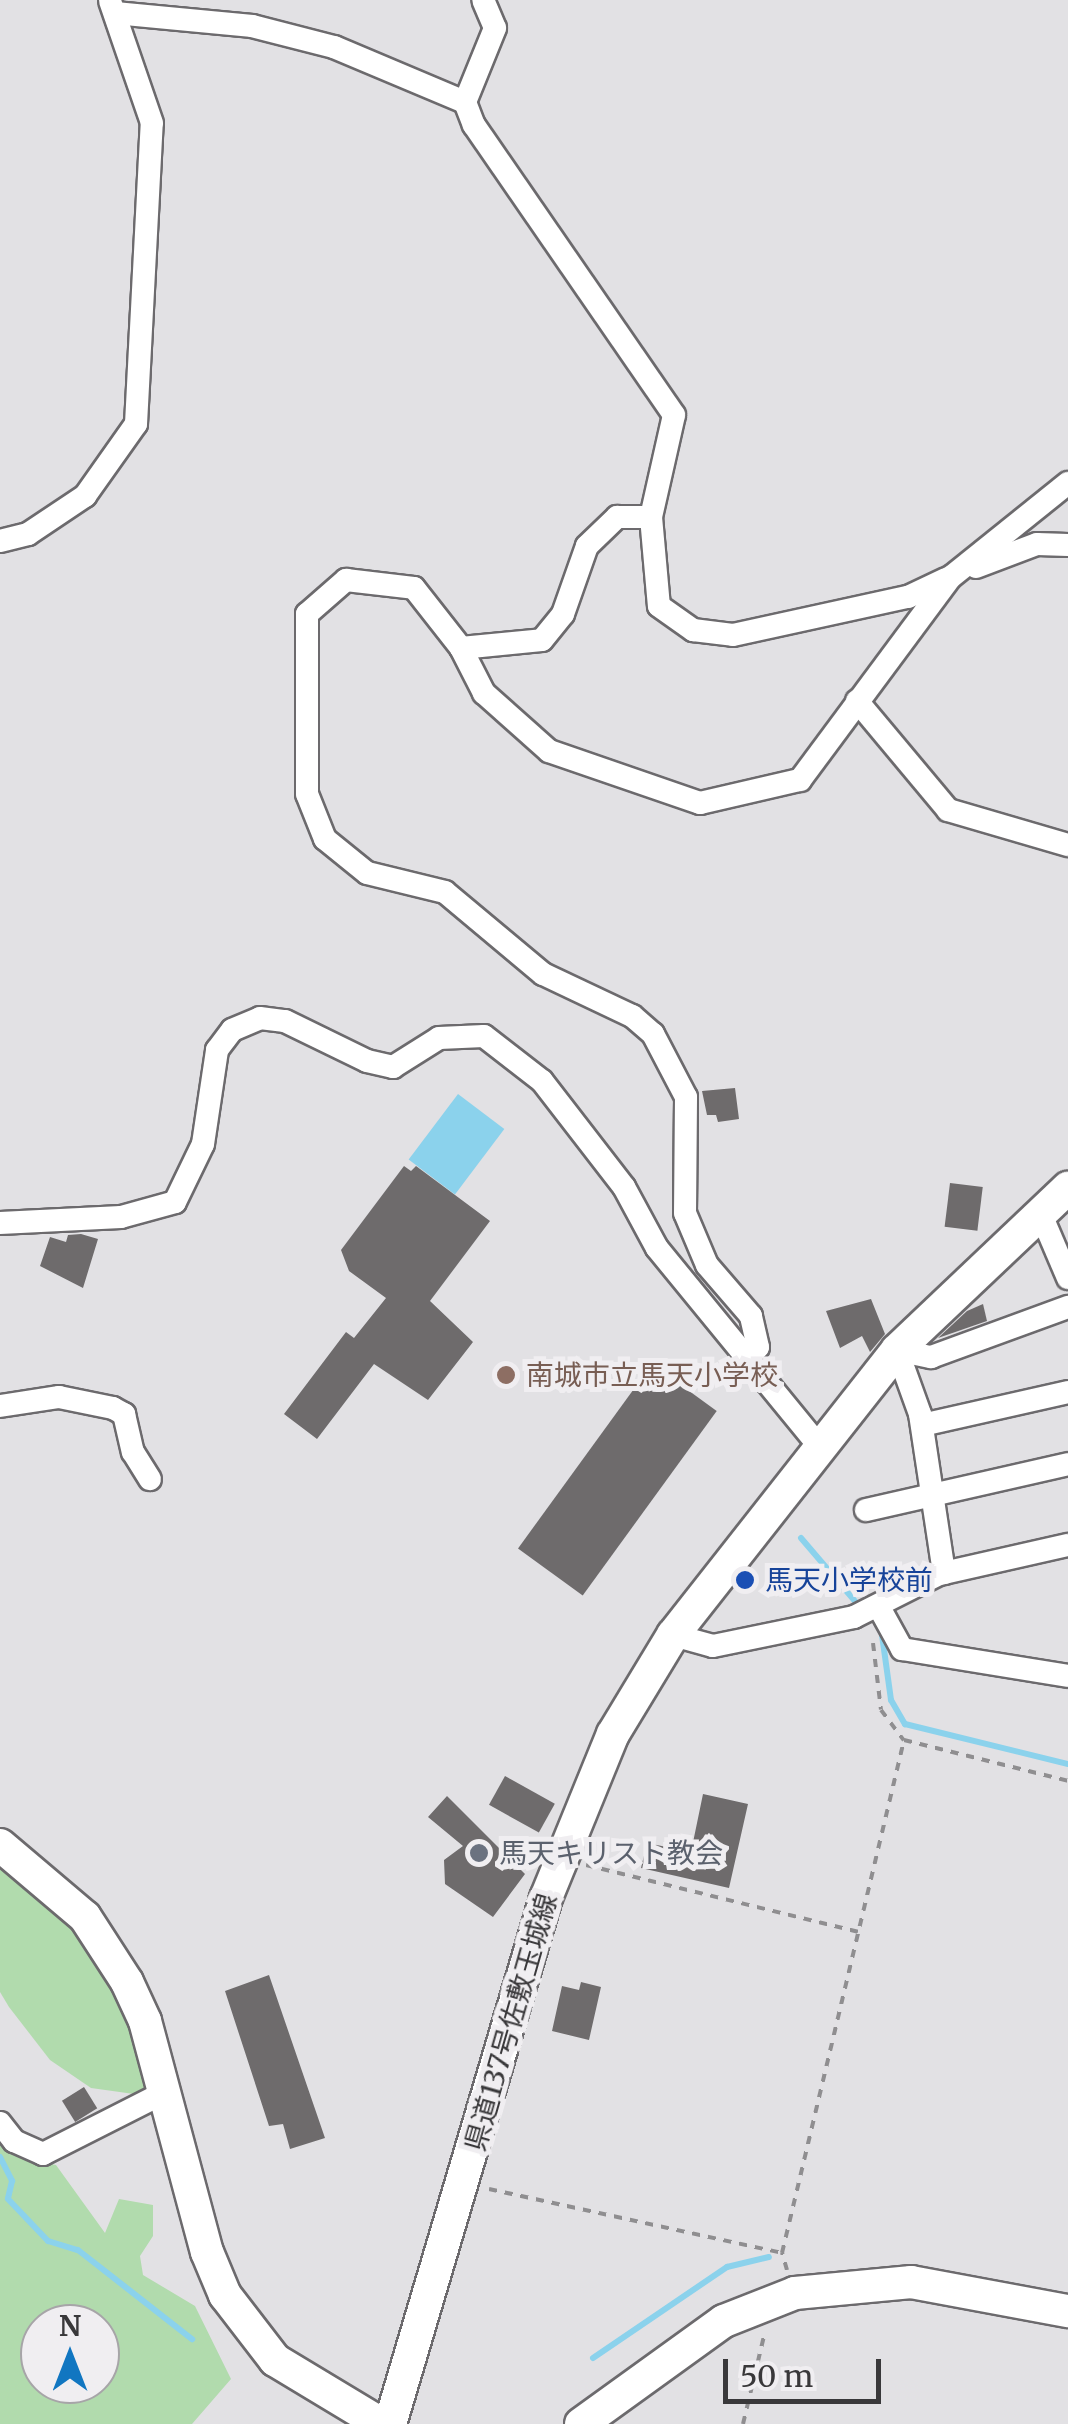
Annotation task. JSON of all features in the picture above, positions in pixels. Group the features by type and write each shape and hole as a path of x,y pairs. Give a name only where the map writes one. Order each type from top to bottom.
{"main road":[{"name":"県道137号佐敷玉城線","path":"390,2424 560,1856 614,1734 673,1635 897,1350 1039,1210 1068,1188"},
{"path":"0,1845 60,1893 104,1942 146,2021 207,2252 225,2294 275,2360 382,2424"},
{"path":"581,2424 709,2332 772,2300 830,2287 911,2282 1068,2311"}],"street":[{"path":"483,0 495,28 465,102 474,125 674,416 651,516 660,606 693,630 733,635 908,596 1036,544 1068,545"},
{"path":"0,541 28,534 85,496 136,424 152,124 112,6 252,26 334,47 465,102"},
{"path":"746,1359 758,1347 751,1316 707,1265 685,1213 686,1097 654,1034 632,1016 543,974 445,892 367,873 347,861 311,814 303,687 307,614 346,580 414,588 461,648 484,694 549,751 700,803 800,780 951,577 1068,482"},
{"path":"461,648 542,640 563,614 587,546 617,517 651,516"},
{"path":"857,701 948,810 1068,844"},
{"path":"0,1223 122,1217 175,1202 202,1144 218,1050 232,1030 260,1018 285,1021 367,1062 394,1067 439,1038 484,1036 542,1081 624,1186 657,1248 819,1446"},
{"path":"1039,1210 1068,1278"},
{"path":"897,1350 931,1357 1068,1307"},
{"path":"897,1350 922,1425 944,1573"},
{"path":"922,1425 1068,1392"},
{"path":"0,1406 59,1398 113,1408 124,1414 133,1452 150,1478"},
{"path":"866,1510 1068,1464"},
{"path":"673,1635 714,1646 854,1618 880,1609 944,1573 1068,1545"},
{"path":"880,1609 902,1649 1068,1676"},
{"path":"0,2124 14,2140 42,2154 167,2091"}],"path":[{"path":"854,1618 873,1644 884,1718 904,1740 1068,1782"},
{"path":"464,2183 782,2253 904,1740"},
{"path":"560,1856 858,1932"},
{"path":"744,2424 772,2300"}],"green space":[{"path":"0,1861 92,1945 157,2084 134,2094 91,2088 50,2060 9,2007 0,1992"},
{"path":"0,2141 26,2159 56,2165 105,2233 119,2199 153,2205 153,2236 140,2256 143,2275 195,2306 231,2379 192,2424 0,2424"}],"water":[{"path":"458,1094 504,1129 455,1194 409,1159"}],"building":[{"path":"735,1088 739,1119 718,1122 716,1115 707,1115 702,1091"},
{"path":"404,1166 411,1171 416,1166 490,1221 430,1301 473,1342 428,1400 374,1364 317,1439 284,1414 346,1332 354,1338 386,1298 349,1271 341,1250"},
{"path":"950,1183 983,1187 977,1231 945,1227"},
{"path":"68,1235 98,1239 83,1288 40,1266 50,1237 66,1242"},
{"path":"871,1299 885,1334 870,1352 862,1336 840,1348 826,1311"},
{"path":"983,1304 987,1321 938,1338 967,1311"},
{"path":"652,1364 717,1411 583,1595 518,1548"},
{"path":"505,1776 555,1804 539,1832 489,1805"},
{"path":"703,1794 748,1804 729,1888 641,1868 647,1843 691,1852"},
{"name":"馬天キリスト教会","path":"447,1796 525,1874 493,1917 445,1884 444,1860 463,1846 428,1817"},
{"path":"269,1975 325,2138 290,2149 283,2124 269,2126 225,1991"},
{"path":"581,1982 601,1987 589,2040 552,2031 562,1986 579,1990"},
{"path":"84,2087 97,2108 75,2122 62,2101"}],"waterway":[{"path":"801,1538 859,1606"},
{"path":"882,1635 891,1700 905,1724 1068,1764"},
{"path":"0,2157 12,2181 8,2199 48,2241 78,2250 192,2339"},
{"path":"593,2358 727,2267 769,2257"}],"place":[{"name":"南城市立馬天小学校","path":"506,1375"},
{"name":"馬天小学校前","path":"745,1580"},
{"name":"馬天キリスト教会","path":"479,1853"}]}
